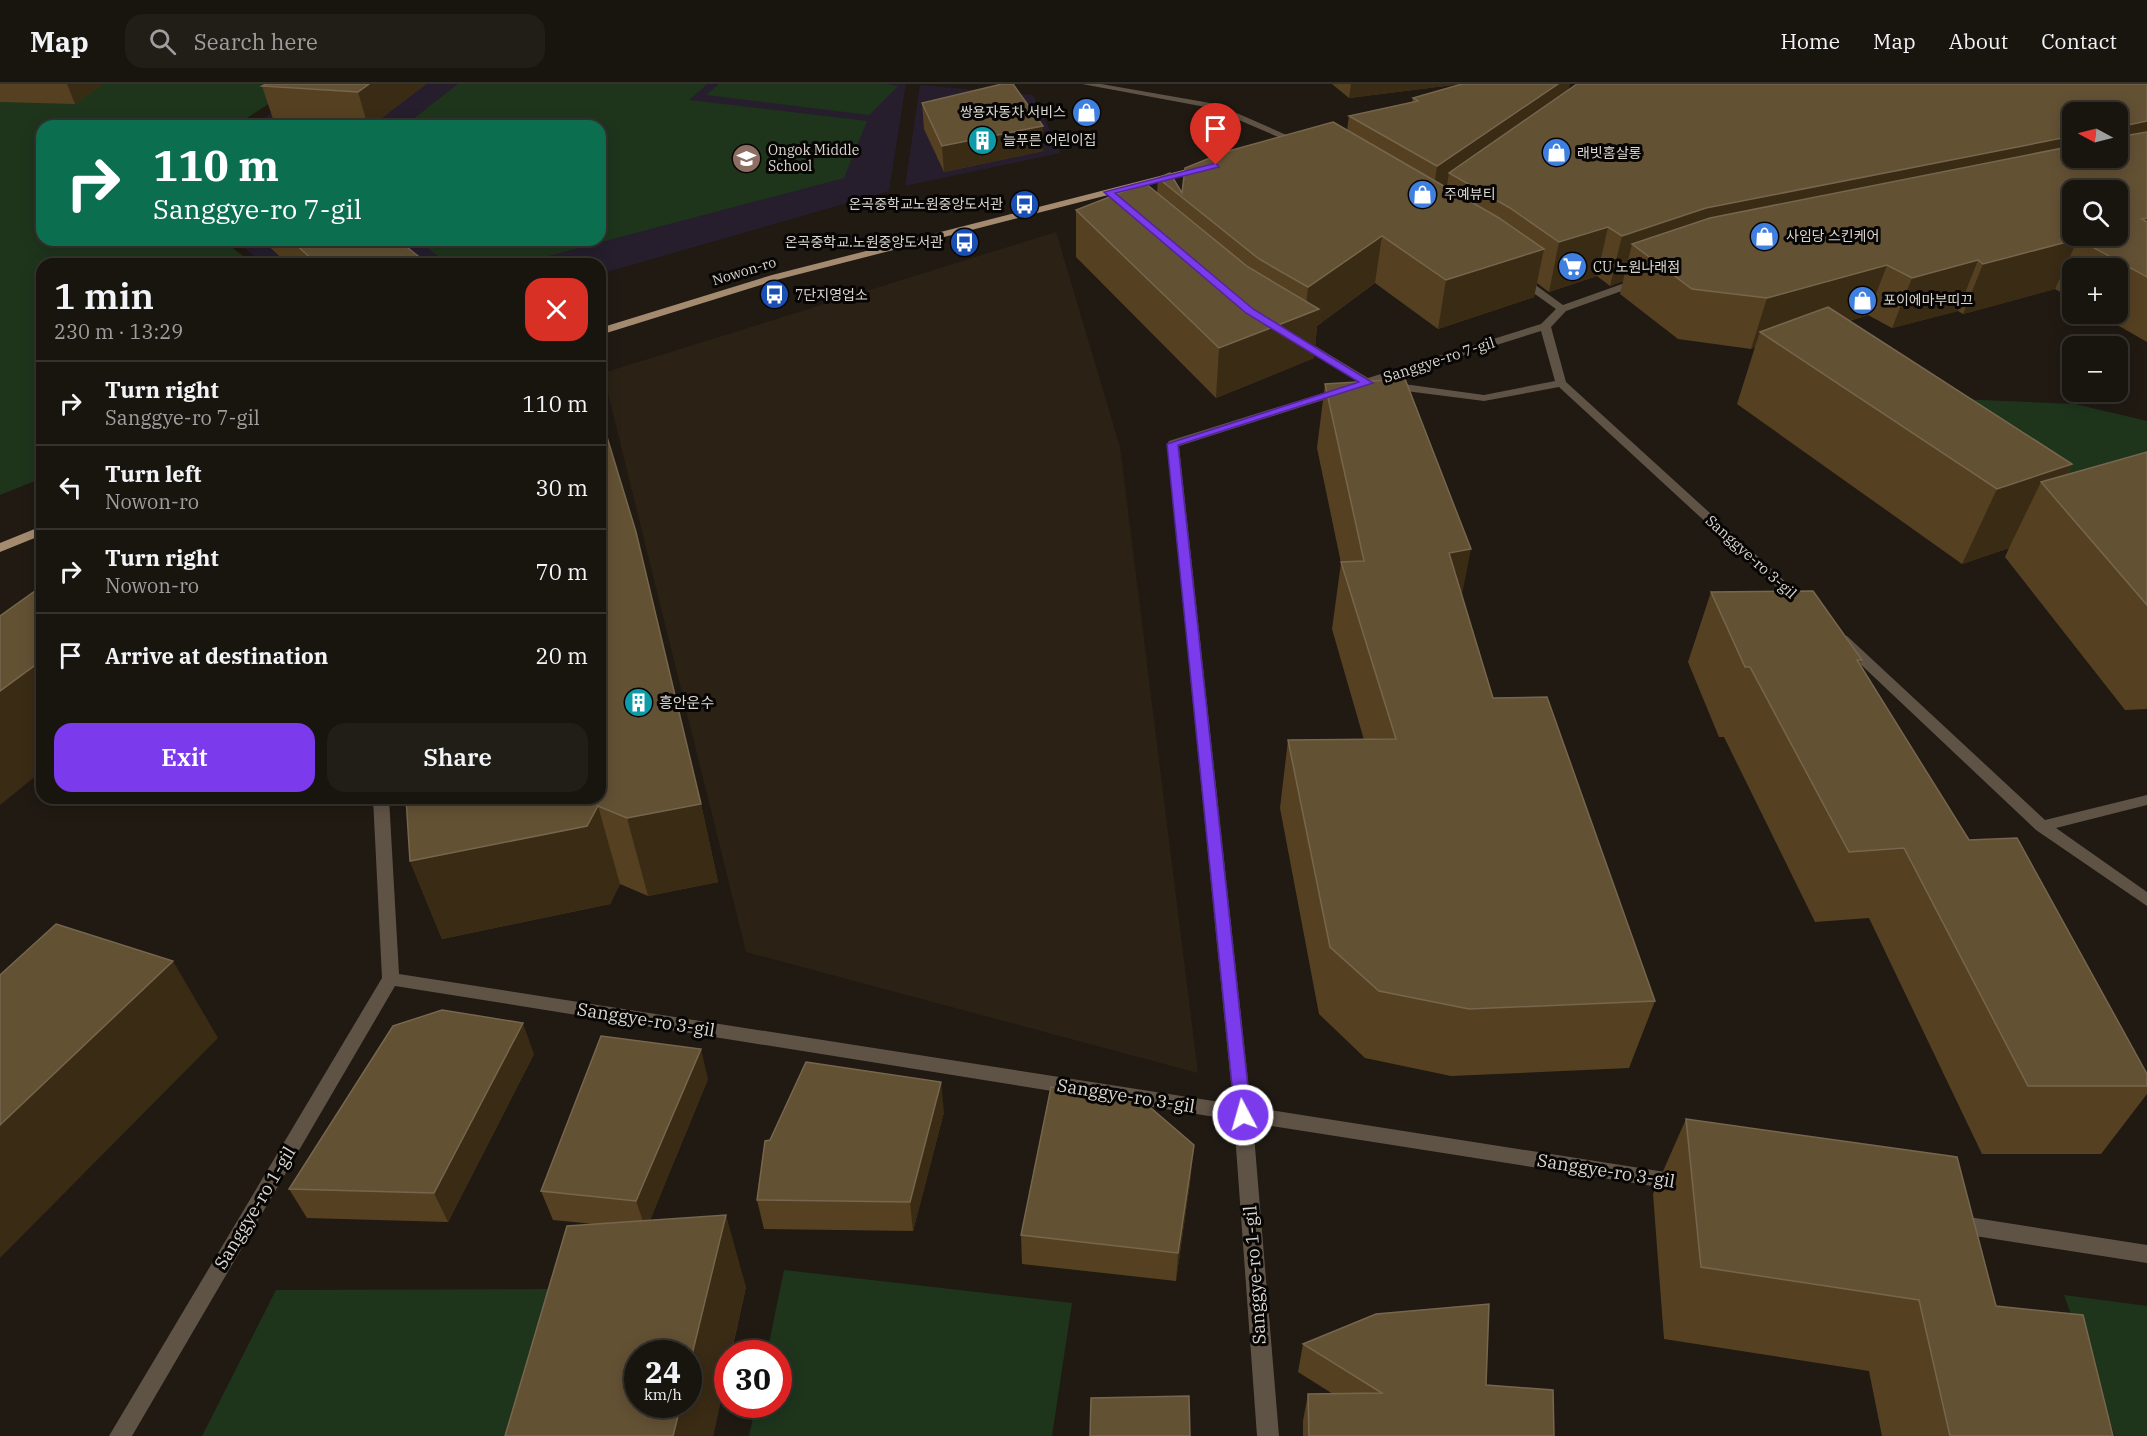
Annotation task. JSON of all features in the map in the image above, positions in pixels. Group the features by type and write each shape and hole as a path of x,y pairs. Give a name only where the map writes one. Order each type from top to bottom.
{"main road":[{"path":"1279,149 1302,144"},
{"name":"Nowon-ro","path":"606,330 776,277 1113,196 1211,167"},
{"path":"0,548 36,533"}],"street":[{"path":"1086,84 1213,106 1302,144 1312,145"},
{"path":"1514,274 1562,309"},
{"name":"Sanggye-ro 7-gil","path":"1243,1115 1173,444 1545,326 1562,309 1649,278"},
{"path":"1289,335 1368,383 1484,398 1561,383 1545,326"},
{"name":"Sanggye-ro 3-gil","path":"1561,383 1811,612"},
{"path":"1829,627 2042,826 2147,900"},
{"path":"2042,826 2147,800"},
{"path":"381,804 391,979"},
{"name":"Sanggye-ro 3-gil","path":"391,979 1697,1185"},
{"name":"Sanggye-ro 1-gil","path":"120,1436 391,979"},
{"name":"Sanggye-ro 1-gil","path":"1243,1115 1268,1436"},
{"path":"1940,1222 2147,1254"}],"shaded area":[{"name":"Ongok Middle School","path":"315,84 906,84 889,191 606,272 606,258 256,258 243,246 606,246 606,120 261,120"},
{"path":"920,85 1033,95 1061,153 905,186"},
{"path":"1056,232 1120,447 1198,1073 746,952 606,385 606,372"}],"green space":[{"path":"0,84 299,84 244,120 36,120 36,246 230,246 246,258 36,258 36,480 0,495"},
{"path":"458,84 707,84 689,100 867,121 844,178 606,241 606,120 412,120"},
{"path":"719,84 885,84 898,86 869,115 706,95"},
{"path":"425,246 586,246 541,258 440,258"},
{"path":"1866,395 2075,404 2147,421 2147,477 2017,504"},
{"path":"784,1270 1072,1303 1052,1436 749,1436 753,1418 792,1418 792,1340 770,1340"},
{"path":"571,1289 520,1436 202,1436 276,1290"},
{"path":"2064,1295 2147,1306 2147,1436 2115,1436"}],"building":[{"path":"266,84 369,84 358,92 262,86"},
{"path":"1002,84 1013,84 1043,126 942,146 922,103"},
{"path":"1462,84 1558,84 1437,166 1349,116 1418,101 1413,98"},
{"path":"1577,84 2147,84 2147,121 2128,125 2128,102 2062,102 2062,138 1706,208 1622,236 1608,227 1559,242 1510,208 1449,173"},
{"path":"1333,122 1499,218 1544,249 1446,280 1382,236 1308,287 1259,259 1158,178 1170,173 1182,193 1185,168 1225,152"},
{"path":"2147,132 2147,218 2142,219 2147,222 2147,277 2128,267 2128,258 2112,258 2091,246 2128,246 2128,180 2062,180 2062,243 1983,264 1978,260 1912,278 1887,265 1767,298 1692,289 1632,244 1710,218 2062,148 2062,168 2128,168 2128,135"},
{"path":"1145,183 1248,267 1319,309 1219,348 1076,210"},
{"path":"298,246 406,246 420,258 310,258"},
{"path":"1828,307 2072,464 1997,489 1760,332"},
{"path":"1405,379 1471,549 1449,553 1493,698 1547,697 1655,1001 1469,1009 1379,991 1330,947 1288,740 1396,739 1341,562 1364,561 1325,384"},
{"path":"606,434 636,532 701,804 627,818 598,806 587,826 410,861 406,804 606,804"},
{"path":"2147,452 2147,605 2041,482"},
{"path":"36,590 36,664 0,691 0,616"},
{"path":"1813,591 1862,660 1857,660 1969,840 2017,838 2147,1074 2147,1086 2028,1086 1904,848 1849,852 1750,667 1745,667 1711,592"},
{"path":"56,924 173,961 0,1125 0,975"},
{"path":"442,1010 523,1023 434,1193 289,1189 393,1026"},
{"path":"601,1036 701,1049 636,1201 541,1191"},
{"path":"806,1062 941,1082 910,1202 757,1200 765,1141 770,1140"},
{"path":"1051,1087 1145,1103 1194,1145 1178,1253 1021,1235"},
{"path":"1686,1119 1957,1157 1996,1306 2083,1315 2113,1436 1950,1436 1919,1300 1701,1267"},
{"path":"726,1215 696,1340 624,1340 624,1418 678,1418 673,1436 505,1436 567,1226"},
{"path":"1489,1304 1486,1385 1553,1390 1554,1436 1309,1436 1308,1394 1382,1393 1303,1344 1376,1314"},
{"path":"1189,1396 1190,1436 1090,1436 1091,1398"}],"place":[{"name":"쌍용자동차 서비스","path":"1087,112"},
{"name":"늘푸른 어린이집","path":"982,140"},
{"name":"래빗홈살롱","path":"1556,153"},
{"name":"Ongok Middle School","path":"747,158"},
{"name":"주예뷰티","path":"1423,194"},
{"name":"온곡중학교노원중앙도서관","path":"1024,204"},
{"name":"사임당 스킨케어","path":"1765,236"},
{"name":"온곡중학교.노원중앙도서관","path":"964,242"},
{"name":"CU 노원나래점","path":"1572,267"},
{"name":"7단지영업소","path":"774,295"},
{"name":"포이에마부띠끄","path":"1862,300"},
{"name":"흥안운수","path":"638,703"}],"route":[{"path":"1216,165 1108,192 1250,311 1368,383 1173,444 1243,1115"}]}
